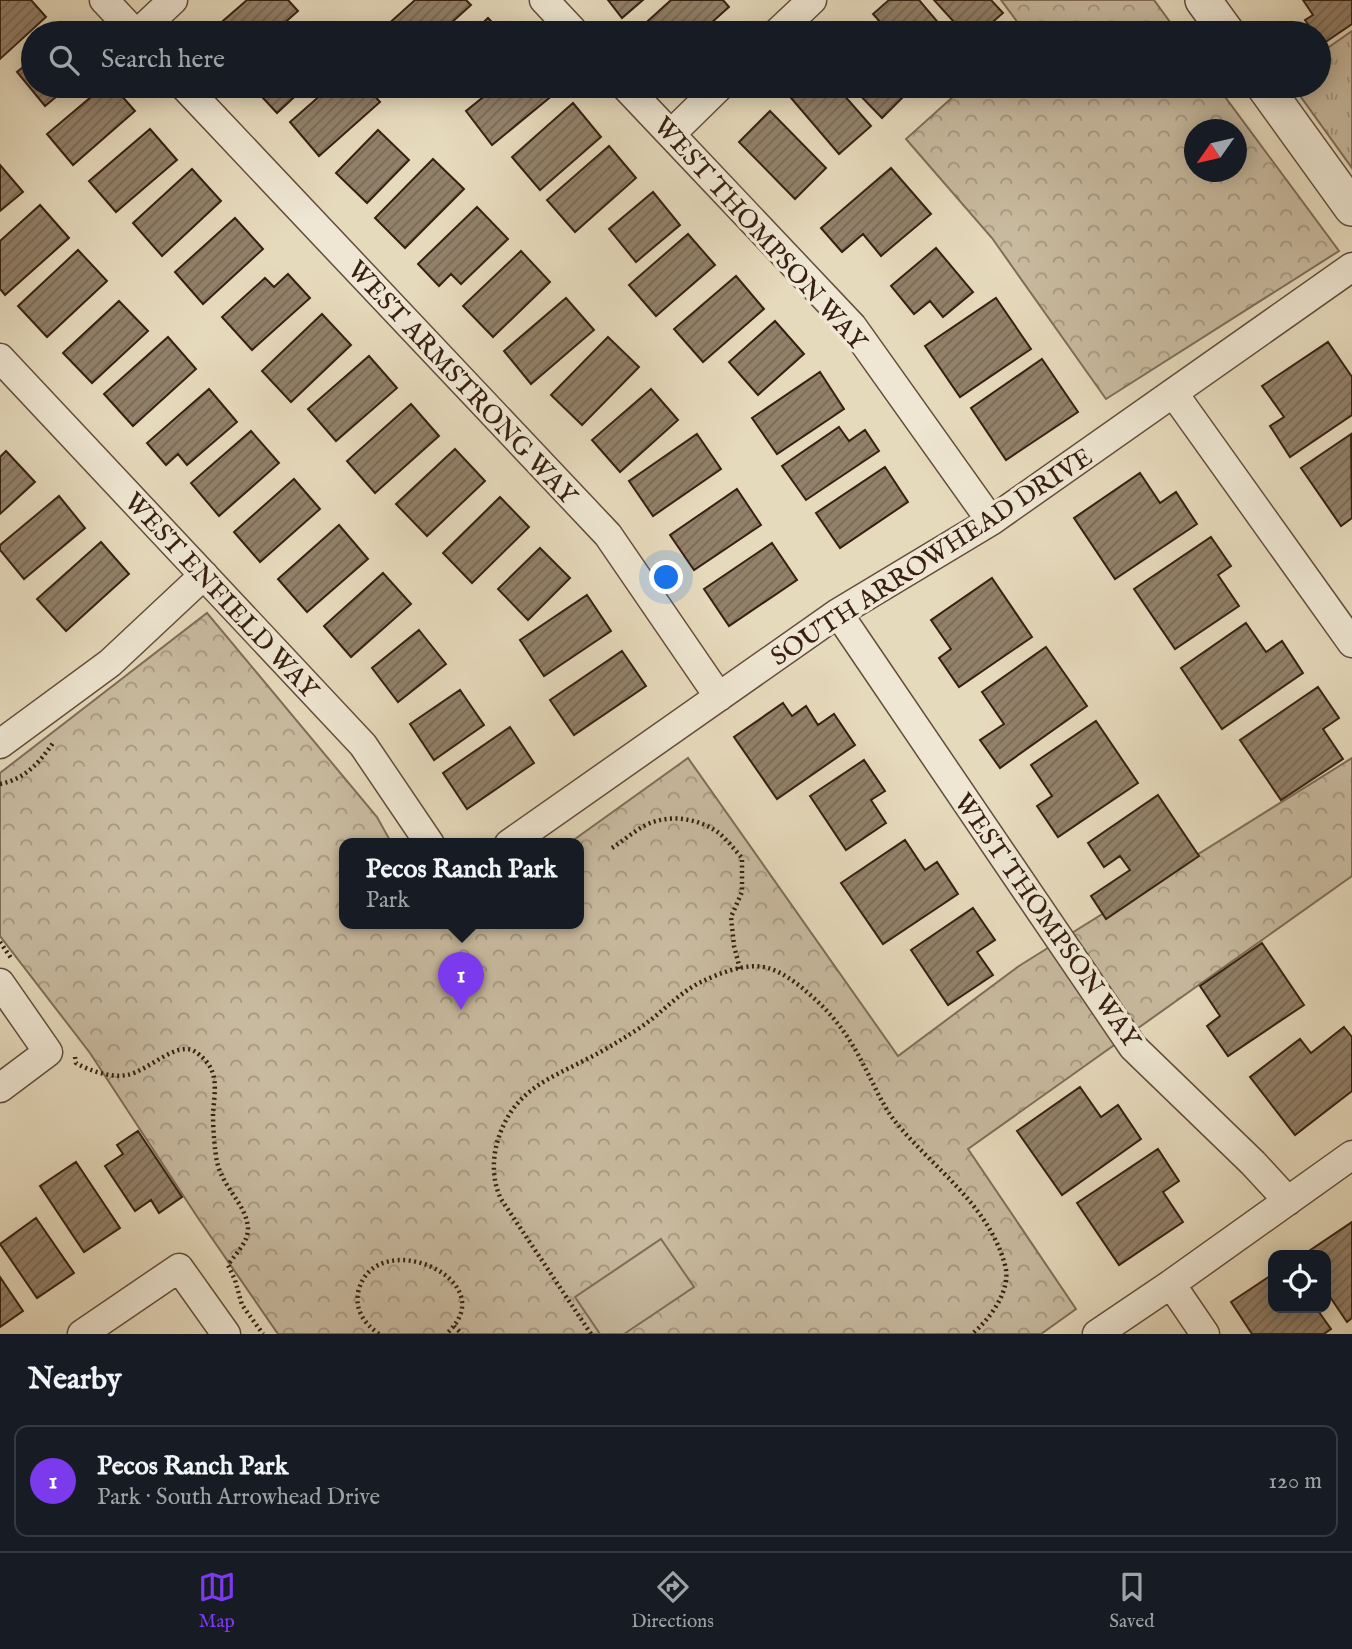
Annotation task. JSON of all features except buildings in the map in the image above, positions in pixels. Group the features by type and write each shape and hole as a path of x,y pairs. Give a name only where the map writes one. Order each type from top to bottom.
{"street":[{"path":"104,0 124,21"},
{"path":"149,21 173,0"},
{"path":"544,0 564,21"},
{"path":"790,21 813,0"},
{"path":"1203,0 1218,21"},
{"name":"WEST ARMSTRONG WAY","path":"195,98 608,535 719,697"},
{"name":"WEST THOMPSON WAY","path":"636,98 852,326 991,521"},
{"path":"671,134 708,98"},
{"path":"1273,98 1352,208"},
{"name":"SOUTH ARROWHEAD DRIVE","path":"518,838 838,613 991,521 1352,267"},
{"name":"WEST ENFIELD WAY","path":"0,358 363,745 426,838"},
{"path":"1174,394 1352,643"},
{"path":"0,744 110,663 204,575"},
{"name":"WEST THOMPSON WAY","path":"838,613 1133,1047 1253,1163 1288,1201"},
{"path":"0,1088 61,1050 8,976"},
{"path":"1097,1334 1352,1155"},
{"path":"82,1334 179,1268 226,1334"},
{"path":"1171,1284 1205,1334"}],"path":[{"path":"0,784 20,778 33,768 53,743"},
{"path":"612,848 644,826 664,819 680,818 706,826 721,835 742,858 741,892 730,917 740,969"},
{"path":"0,942 8,976"},
{"path":"591,1334 500,1199 492,1171 501,1130 523,1097 543,1082 605,1050 651,1020 698,984 740,969 759,967 780,974 800,986 831,1014 849,1038 888,1112 921,1153 960,1189 993,1234 1006,1266 1006,1282 992,1313 972,1334"},
{"path":"61,1050 88,1070 112,1076 139,1072 178,1049 194,1050 205,1060 213,1075 214,1132 219,1171 223,1182 242,1210 248,1229 242,1247 228,1265 242,1305 263,1334"},
{"path":"379,1334 360,1315 357,1298 359,1289 365,1277 375,1269 384,1263 399,1260 428,1264 454,1282 460,1294 460,1318 446,1334"},
{"path":"454,1326 462,1334"}],"green space":[{"path":"1001,0 1154,0 1169,21 1017,21"},
{"path":"1352,31 1352,168 1302,98 1331,98 1331,46"},
{"path":"952,98 1226,98 1241,119 1184,119 1184,182 1247,182 1247,127 1339,251 1106,399 992,238 906,139"},
{"path":"207,613 377,817 389,838 339,838 339,929 584,929 584,838 576,838 688,758 898,1056 1019,966 1352,758 1352,876 968,1149 1076,1309 1041,1334 278,1334 90,1053 0,936 0,773"},
{"path":"661,1239 694,1287 624,1334 600,1334 575,1297"}],"place":[{"name":"Pecos Ranch Park","path":"461,1010"}]}
